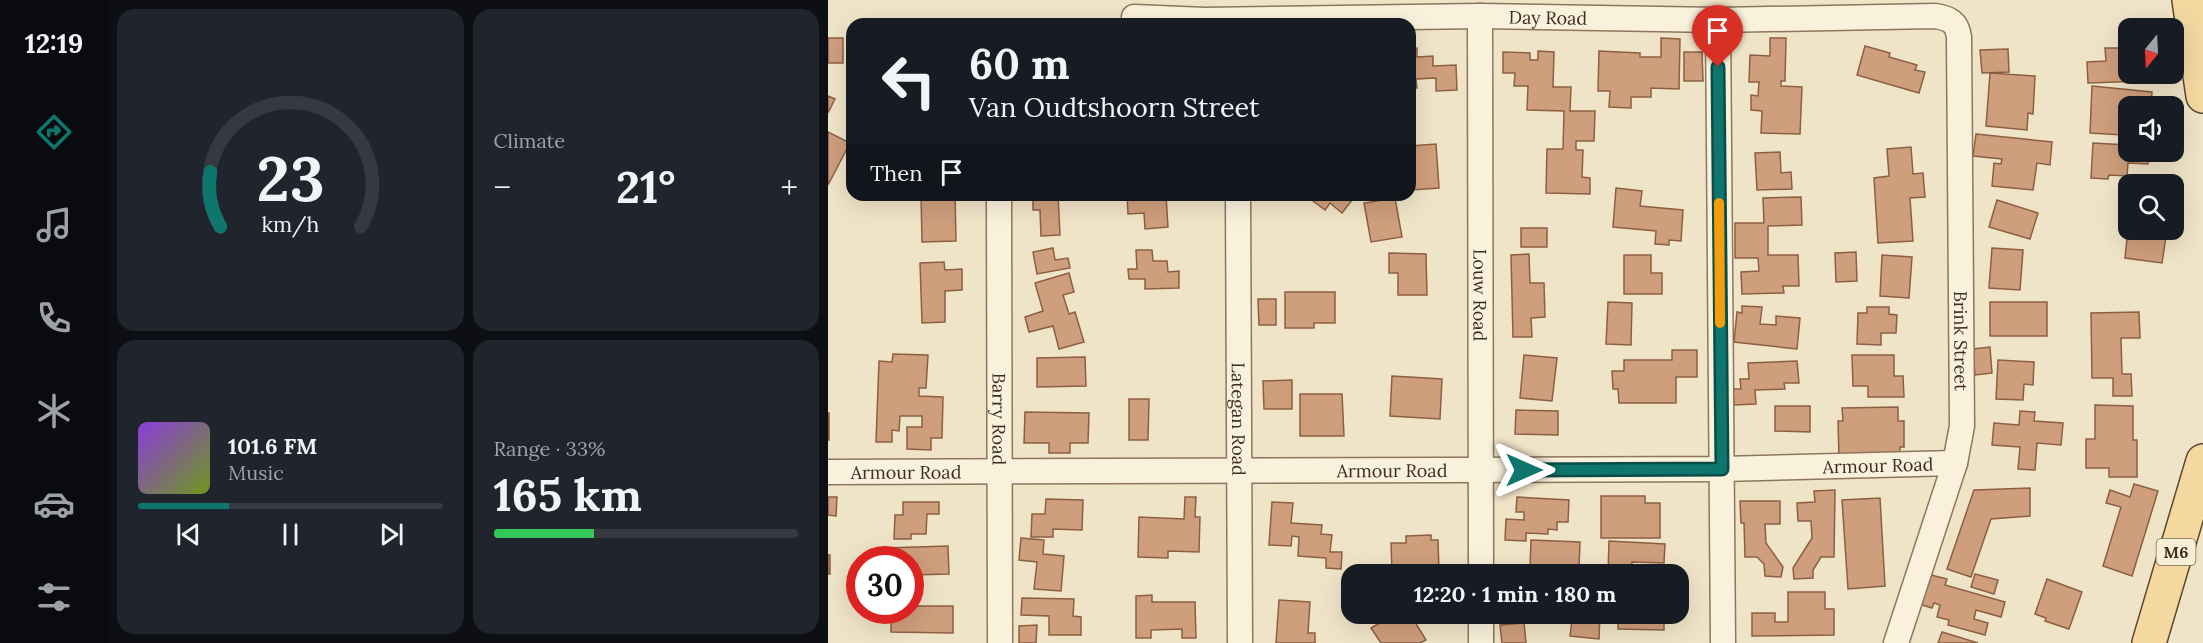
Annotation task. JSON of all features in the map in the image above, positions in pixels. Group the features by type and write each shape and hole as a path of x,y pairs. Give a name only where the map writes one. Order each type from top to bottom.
{"main road":[{"path":"2189,0 2203,96"},
{"name":"M6","path":"2149,643 2203,461"}],"street":[{"name":"Day Road","path":"1399,18 1480,16 1718,20 1935,16 1945,18 1958,28"},
{"name":"Louw Road","path":"1480,16 1481,564"},
{"name":"Day Road","path":"1134,17 1155,18"},
{"path":"1718,20 1723,643"},
{"name":"Brink Street","path":"1896,643 1955,463 1962,426 1958,28"},
{"name":"Barry Road","path":"999,201 1000,643"},
{"name":"Lategan Road","path":"1238,201 1240,643"},
{"name":"Armour Road","path":"828,472 1722,469 1955,463"},
{"path":"1481,624 1481,643"}],"building":[{"path":"828,38 843,38 843,63 828,63"},
{"path":"1661,38 1680,39 1679,89 1651,88 1651,97 1631,97 1631,108 1609,107 1610,91 1598,91 1599,51 1640,53 1640,57 1661,57"},
{"path":"1770,38 1786,38 1785,81 1781,81 1781,86 1802,87 1800,134 1761,133 1762,111 1751,110 1751,95 1758,96 1759,82 1749,82 1750,55 1770,56"},
{"path":"1865,46 1890,53 1889,57 1917,65 1915,70 1925,72 1919,93 1857,75"},
{"path":"1416,48 1417,57 1433,56 1433,66 1456,65 1457,90 1436,91 1436,78 1416,79"},
{"path":"2105,48 2118,48 2118,82 2088,83 2087,62 2106,61"},
{"path":"2008,49 2009,72 1982,73 1980,50"},
{"path":"1538,51 1554,52 1553,87 1571,87 1570,111 1595,111 1594,141 1576,141 1576,150 1583,150 1582,177 1590,178 1590,194 1546,193 1547,149 1563,149 1564,111 1527,110 1528,86 1514,86 1515,73 1503,73 1503,52 1530,53 1530,60 1538,60"},
{"path":"1684,52 1702,52 1703,81 1684,81"},
{"path":"1990,73 2035,76 2033,114 2028,113 2027,130 1986,126"},
{"path":"2092,86 2152,92 2152,96 2118,96 2118,135 2090,133"},
{"path":"828,96 835,99 828,113"},
{"path":"828,132 846,141 846,151 828,185"},
{"path":"1976,134 2052,142 2050,165 2037,163 2033,190 1992,186 1994,163 2001,164 2002,159 1973,156"},
{"path":"2093,143 2118,144 2118,162 2148,162 2148,164 2128,163 2127,174 2109,175 2108,179 2091,178"},
{"path":"1436,144 1439,188 1416,190 1416,146"},
{"path":"1911,147 1913,174 1923,173 1925,197 1910,198 1913,241 1878,243 1874,178 1889,176 1887,149"},
{"path":"1780,152 1781,173 1791,172 1792,189 1757,190 1755,153"},
{"path":"1616,188 1642,191 1640,206 1683,210 1681,241 1669,240 1669,245 1655,244 1656,231 1613,227"},
{"path":"1801,197 1802,225 1768,226 1768,255 1798,255 1799,286 1783,286 1784,293 1742,294 1741,272 1759,271 1758,258 1735,258 1735,223 1764,223 1763,198"},
{"path":"1997,200 2038,213 2030,239 1989,227"},
{"path":"921,201 955,201 956,241 922,242"},
{"path":"1033,201 1058,201 1060,235 1041,236 1040,210 1033,210"},
{"path":"1127,201 1166,201 1168,227 1145,229 1144,213 1128,214"},
{"path":"1313,201 1351,201 1342,213 1330,203 1325,210"},
{"path":"1396,201 1402,237 1371,242 1364,203"},
{"path":"1521,228 1547,228 1547,247 1521,247"},
{"path":"2127,240 2165,240 2162,263 2125,258"},
{"path":"1053,248 1055,260 1068,258 1070,268 1037,274 1033,252"},
{"path":"1992,248 2023,250 2020,290 1989,288"},
{"path":"1136,250 1152,250 1153,261 1167,261 1168,272 1179,271 1179,288 1145,289 1145,279 1129,279 1128,269 1137,269"},
{"path":"1856,252 1857,281 1836,282 1835,253"},
{"path":"1389,253 1426,254 1427,295 1398,295 1398,273 1389,273"},
{"path":"1529,254 1530,283 1544,283 1545,317 1531,318 1532,337 1513,337 1511,255"},
{"path":"1624,255 1651,255 1651,273 1662,273 1662,294 1624,294"},
{"path":"1882,255 1912,257 1909,298 1880,296"},
{"path":"944,262 945,270 962,269 962,290 945,291 945,322 922,323 920,263"},
{"path":"1069,273 1074,292 1063,295 1069,314 1075,312 1084,342 1059,349 1053,326 1029,332 1025,317 1043,311 1035,283"},
{"path":"1285,292 1335,292 1335,323 1314,323 1314,328 1285,328"},
{"path":"1258,299 1276,299 1276,325 1259,325"},
{"path":"1608,302 1632,303 1631,345 1606,344"},
{"path":"1990,302 2047,302 2047,336 1990,336"},
{"path":"1742,306 1762,307 1760,324 1776,325 1776,316 1800,318 1797,349 1734,342 1737,312 1742,313"},
{"path":"1867,307 1889,307 1889,314 1897,315 1896,333 1881,333 1881,345 1857,344 1858,313 1867,313"},
{"path":"2139,312 2140,338 2121,338 2122,374 2131,374 2132,396 2113,396 2113,378 2092,378 2091,313"},
{"path":"1990,347 1992,373 1975,375 1973,349"},
{"path":"1672,350 1697,350 1697,377 1676,377 1676,403 1619,403 1618,389 1613,389 1612,371 1624,371 1624,360 1672,360"},
{"path":"893,354 928,355 926,388 919,388 919,396 943,397 942,438 931,438 931,450 907,449 907,427 922,427 922,416 900,416 899,431 892,430 892,442 876,442 879,361 892,362"},
{"path":"1524,355 1557,358 1552,401 1520,398"},
{"path":"1852,355 1894,355 1894,376 1903,376 1904,397 1868,397 1868,386 1853,386"},
{"path":"1085,357 1086,386 1037,387 1037,358"},
{"path":"1998,360 2034,362 2033,385 2024,384 2023,400 1996,399"},
{"path":"1797,361 1799,383 1784,383 1785,389 1755,390 1756,404 1734,405 1733,389 1741,389 1740,379 1749,379 1748,363"},
{"path":"1392,376 1442,379 1440,419 1390,416"},
{"path":"1292,380 1292,409 1264,409 1263,381"},
{"path":"1300,394 1342,394 1344,436 1300,436"},
{"path":"1129,399 1149,399 1148,440 1129,440"},
{"path":"2095,405 2133,406 2133,440 2137,440 2137,477 2109,477 2109,468 2086,468 2086,439 2095,439"},
{"path":"1775,406 1810,406 1810,432 1775,431"},
{"path":"1898,407 1898,421 1904,421 1904,447 1900,447 1900,456 1839,458 1838,421 1843,421 1842,408"},
{"path":"1516,410 1558,411 1558,435 1515,434"},
{"path":"2020,411 2035,412 2034,421 2063,423 2061,445 2037,443 2035,470 2018,469 2020,447 1992,445 1994,423 2019,425"},
{"path":"1025,412 1089,413 1088,443 1070,443 1070,453 1049,453 1049,443 1024,443"},
{"path":"829,413 829,440 828,440"},
{"path":"2134,484 2158,491 2132,576 2103,566 2121,507 2106,503 2110,490 2130,497"},
{"path":"2030,488 2030,516 1991,519 1971,577 1947,569 1974,490"},
{"path":"1835,490 1834,557 1821,557 1813,570 1813,578 1794,579 1793,568 1812,538 1811,521 1798,521 1797,503 1815,502 1814,491"},
{"path":"1601,496 1645,496 1645,503 1660,503 1660,538 1601,538"},
{"path":"828,497 837,497 836,516 828,515"},
{"path":"1185,497 1196,497 1195,517 1200,517 1199,552 1168,551 1168,558 1138,557 1139,517 1184,519"},
{"path":"1517,497 1569,500 1568,522 1557,522 1557,530 1548,529 1548,534 1526,533 1526,541 1505,540 1506,519 1524,520 1524,512 1516,512"},
{"path":"1880,498 1885,586 1848,589 1842,500"},
{"path":"1046,499 1083,500 1082,530 1053,529 1053,537 1031,537 1032,514 1045,514"},
{"path":"1740,501 1780,501 1780,524 1765,524 1766,543 1783,567 1781,577 1765,576 1764,564 1757,557 1745,557 1744,523 1741,523"},
{"path":"903,502 939,502 939,514 927,514 926,534 911,534 911,539 894,539 895,515 903,515"},
{"path":"1272,502 1293,503 1291,523 1322,525 1321,534 1332,535 1330,552 1342,552 1341,569 1326,568 1326,558 1298,556 1299,537 1292,536 1291,546 1269,545"},
{"path":"1431,535 1431,540 1438,540 1439,564 1392,564 1391,543 1406,543 1406,536"},
{"path":"1021,538 1044,540 1043,554 1064,556 1061,591 1034,589 1037,562 1019,560"},
{"path":"1531,540 1580,542 1579,564 1530,564"},
{"path":"1609,541 1665,544 1664,563 1608,564"},
{"path":"948,546 949,574 924,575 924,547"},
{"path":"828,555 830,555 830,574 828,574"},
{"path":"1927,574 1947,579 1945,585 2005,602 2001,617 1976,610 1974,619 1988,623 1985,635 1948,625 1949,620 1937,617 1940,605 1934,603 1932,608 1922,605"},
{"path":"1975,574 1998,580 1994,594 1971,587"},
{"path":"2047,579 2082,592 2069,629 2045,621 2046,618 2035,614"},
{"path":"1788,592 1825,592 1825,609 1834,609 1834,635 1752,636 1752,613 1775,613 1775,622 1788,622"},
{"path":"1152,595 1152,602 1195,602 1196,638 1182,638 1182,629 1151,630 1151,638 1136,638 1136,596"},
{"path":"1022,598 1074,599 1073,616 1081,617 1081,635 1049,635 1049,616 1021,615"},
{"path":"1279,600 1310,602 1308,633 1315,633 1315,643 1276,643"},
{"path":"924,606 953,606 953,633 891,632 891,624 924,624"},
{"path":"1378,624 1416,624 1426,640 1420,643 1381,643 1371,628"},
{"path":"1524,624 1526,643 1502,643 1500,625"},
{"path":"1572,624 1600,624 1599,639 1570,636"},
{"path":"1618,624 1664,624 1664,630 1618,629"},
{"path":"1037,625 1036,643 1019,643 1019,626"},
{"path":"1942,632 1978,643 1938,643"}],"slow traffic":[{"path":"1719,203 1720,323"}],"route":[{"path":"1524,470 1722,469 1718,67"}]}
